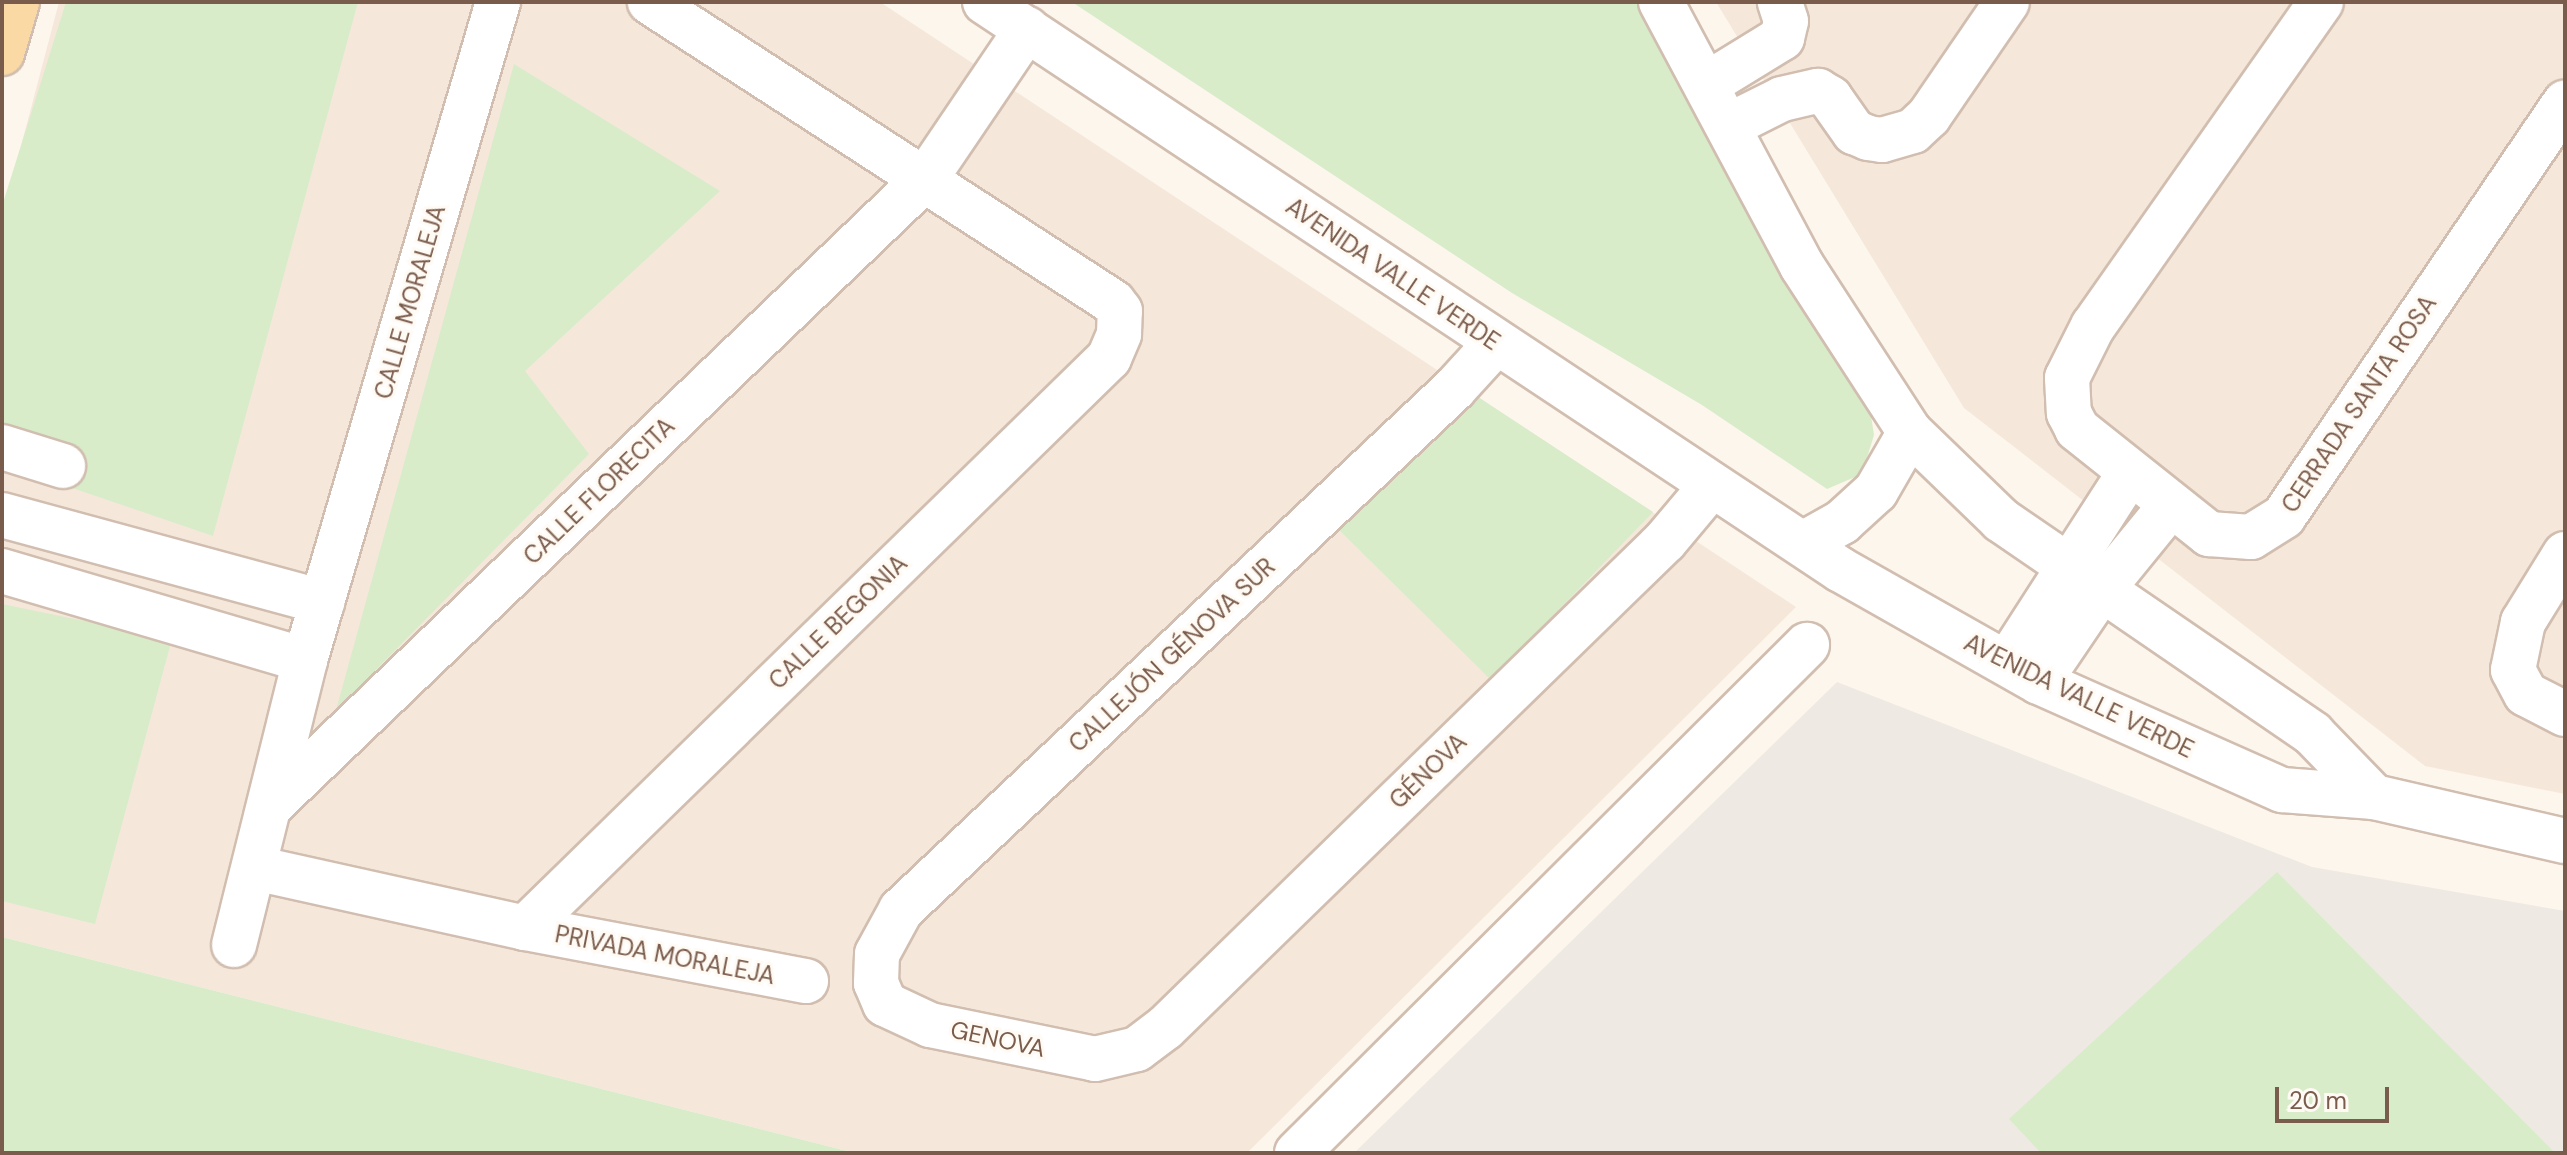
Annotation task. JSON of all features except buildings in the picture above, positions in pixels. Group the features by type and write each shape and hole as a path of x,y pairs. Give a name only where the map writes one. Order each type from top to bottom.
{"main road":[{"path":"2,53 17,2"}],"street":[{"name":"CALLE MORALEJA","path":"234,945 272,804 305,660 498,2"},
{"path":"650,2 926,178"},
{"name":"AVENIDA VALLE VERDE","path":"985,2 1871,589 2023,672 2145,733 2282,790 2374,797 2565,841"},
{"path":"1662,2 1802,266 1910,432 2001,520 2084,580 2313,734 2374,797"},
{"path":"1728,126 1804,91 1818,91 1830,98 1854,132 1868,138 1882,140 1913,131 1929,116 2007,2"},
{"name":"CERRADA SANTA ROSA","path":"2321,2 2077,353 2067,378 2069,413 2077,429 2128,475 2209,534 2235,538 2264,533 2284,516 2565,103"},
{"path":"1707,84 1782,38 1782,7"},
{"name":"CALLE FLORECITA","path":"272,804 926,178 1002,71 1027,29"},
{"name":"CALLE BEGONIA","path":"525,928 1109,358 1121,320 1113,302 926,178"},
{"name":"CALLEJÓN GÉNOVA SUR","path":"876,983 877,954 901,910 1454,389 1496,343"},
{"path":"1803,544 1842,522 1868,499 1890,473 1910,432"},
{"path":"2,447 63,466"},
{"path":"2023,672 2084,580 2128,475"},
{"name":"GÉNOVA","path":"1137,1049 1665,541 1712,485"},
{"path":"2084,580 2171,505"},
{"path":"2,515 322,602"},
{"path":"130,610 147,553"},
{"path":"2565,554 2523,622 2513,670 2526,694 2565,714"},
{"path":"2,571 305,660"},
{"path":"1312,1148 1807,645"},
{"path":"255,868 525,928"},
{"name":"PRIVADA MORALEJA","path":"525,928 806,981"},
{"name":"GENOVA","path":"876,983 885,1004 930,1025 1095,1059 1137,1049"}],"shaded area":[{"path":"59,2 880,2 1796,607 1247,1153 855,1153 2,937 2,218"},
{"path":"1716,2 2565,2 2565,794 2425,766 1964,408"},
{"path":"1837,682 2312,867 2565,911 2565,1153 1354,1153"}],"green space":[{"path":"66,2 358,2 213,536 2,464 2,206"},
{"path":"1072,2 1638,2 1869,403 1874,435 1862,474 1827,489 1702,405 1512,293"},
{"path":"514,64 720,191 525,371 589,454 336,710"},
{"path":"1472,393 1653,512 1491,680 1328,519"},
{"path":"2,604 172,639 95,924 2,901"},
{"path":"2277,872 2555,1153 2041,1153 2009,1119"},
{"path":"2,937 855,1153 2,1153"}]}
